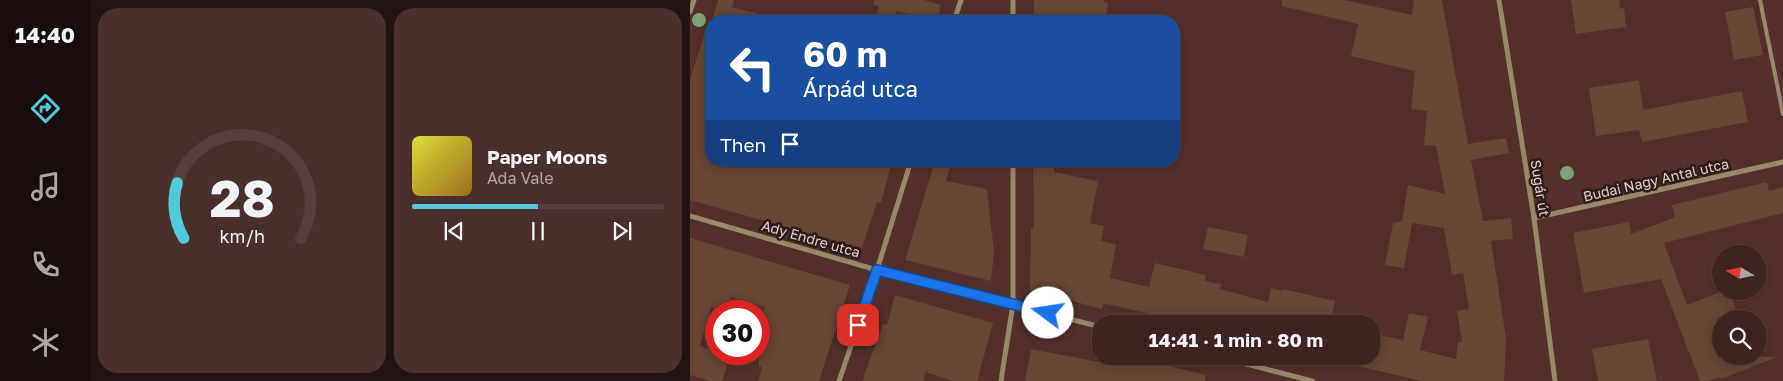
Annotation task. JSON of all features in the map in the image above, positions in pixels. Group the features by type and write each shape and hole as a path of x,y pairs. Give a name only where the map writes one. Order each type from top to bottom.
{"street":[{"path":"690,12 694,0"},
{"path":"956,15 961,0"},
{"path":"1013,0 1013,15"},
{"name":"Sugár út","path":"1499,0 1534,218 1554,381"},
{"name":"Budai Nagy Antal utca","path":"1534,218 1783,162"},
{"path":"839,381 877,270 909,167"},
{"path":"1001,381 1013,304 1013,167"},
{"name":"Ady Endre utca","path":"690,216 877,270 1092,325"},
{"path":"1251,365 1312,381"}],"lane":[{"path":"1760,0 1783,114"}],"building":[{"path":"718,0 734,0 732,7 763,15 714,15"},
{"path":"874,0 924,0 941,5 938,15 912,15 896,11 895,15 877,15 879,6 873,5"},
{"path":"1034,0 1104,0 1104,2 1108,3 1107,15 1034,15"},
{"path":"1282,0 1345,0 1412,15 1414,0 1442,0 1468,144 1506,138 1509,153 1471,160 1483,221 1511,218 1513,239 1491,241 1506,338 1504,381 1421,381 1354,365 1380,365 1380,335 1403,340 1409,313 1428,317 1420,350 1456,359 1458,342 1462,342 1457,311 1469,309 1463,273 1452,275 1444,228 1412,223 1404,268 1385,265 1393,223 1402,221 1408,185 1445,194 1436,146 1424,145 1427,111 1411,109 1415,71 1351,56 1358,24 1282,6"},
{"path":"1571,0 1619,0 1620,9 1624,8 1626,27 1576,34"},
{"path":"1753,7 1763,55 1734,60 1725,12"},
{"path":"705,32 705,167 890,167 881,203 877,202 862,248 690,200 690,80"},
{"path":"1639,80 1643,110 1742,91 1748,122 1642,142 1639,130 1596,136 1589,88"},
{"path":"933,167 950,167 946,181 987,189 994,252 991,281 905,260"},
{"path":"1033,167 1054,167 1054,172 1098,181 1090,223 1104,226 1101,241 1116,244 1110,278 1149,287 1155,263 1206,275 1205,281 1221,284 1220,289 1268,302 1271,288 1335,301 1332,315 1154,315 1103,303 1102,309 1030,290 1031,228 1034,228"},
{"path":"1767,182 1769,191 1783,187 1783,213 1664,243 1687,305 1712,295 1712,300 1733,300 1736,310 1712,310 1712,365 1757,365 1721,379 1720,377 1708,381 1700,381 1661,279 1584,293 1573,233 1629,222 1631,234 1675,217 1672,205"},
{"path":"1208,227 1248,235 1244,257 1203,249"},
{"path":"690,238 850,285 819,381 758,381 762,367 759,365 770,365 770,300 741,300 731,297 730,300 705,300 705,328 700,346 705,348 705,365 727,365 722,381 711,381 690,375"},
{"path":"895,295 993,323 977,381 953,381 925,372 924,381 862,381 883,324 887,325"},
{"path":"1648,339 1657,381 1598,381 1592,349"},
{"path":"1031,349 1092,361 1092,365 1163,365 1206,375 1205,381 1025,381"},
{"path":"1767,357 1777,357 1767,361"}],"route":[{"path":"858,325 877,270 1048,313"}]}
